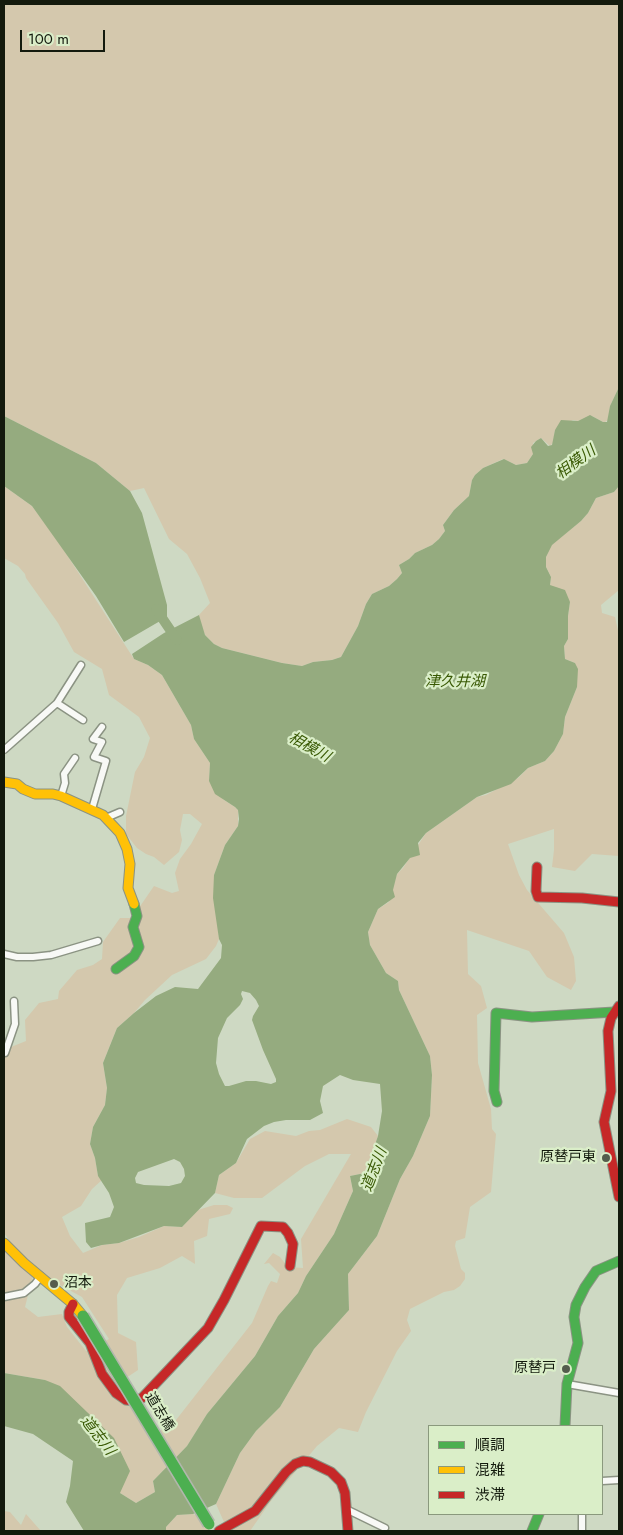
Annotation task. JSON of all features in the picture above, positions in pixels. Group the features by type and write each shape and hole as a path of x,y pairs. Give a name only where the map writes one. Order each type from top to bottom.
{"main road":[{"path":"4,782 17,784 35,794 61,796 92,809 106,818 120,833 130,864 128,888 136,908 137,916 134,927 140,947 134,956 116,969"},
{"path":"537,867 536,891 538,897 582,898 619,902"},
{"path":"497,1102 494,1091 496,1013 542,1017 617,1009 608,1031 611,1091 604,1122 619,1197"},
{"path":"73,1304 69,1317 90,1344 102,1374 116,1393 126,1400 134,1401 142,1398 208,1328 261,1226 283,1227 288,1233 294,1244 290,1266"},
{"name":"道志橋","path":"4,1243 24,1263 73,1304 83,1316 211,1528"},
{"path":"565,1425 567,1384 578,1343 574,1317 578,1299 596,1271 619,1261"},
{"path":"219,1531 255,1511 286,1472 303,1461 318,1465 337,1477 344,1490 348,1531"},
{"path":"532,1531 539,1515"}],"street":[{"path":"4,750 57,703 81,666"},
{"path":"57,703 83,720"},
{"path":"92,809 106,760 94,757 102,742 93,739 102,727"},
{"path":"61,796 65,783 64,774 75,758"},
{"path":"106,818 120,812"},
{"path":"4,954 17,957 51,955 98,941"},
{"path":"4,1053 15,1024 14,1001"},
{"path":"4,1296 24,1293 36,1284 41,1276"},
{"path":"567,1384 619,1393"},
{"path":"603,1481 619,1480"},
{"path":"346,1509 385,1528"},
{"path":"582,1515 582,1531"}],"shaded area":[{"path":"4,4 619,4 619,387 610,406 608,420 603,422 592,416 578,421 573,420 555,430 553,443 550,446 541,438 533,443 533,454 527,463 516,465 503,459 483,468 475,475 472,480 469,496 454,510 443,525 445,531 439,539 399,565 402,573 397,579 389,586 372,594 358,626 341,657 302,666 222,648 214,644 205,635 201,625 199,615 210,603 200,578 187,554 169,539 144,488 130,491 96,463 4,416"},
{"path":"4,486 32,506 58,541 134,659 148,665 162,675 191,725 194,739 210,763 209,781 224,800 238,810 238,826 225,845 214,875 219,939 216,946 206,959 172,975 117,1028 103,1063 107,1088 105,1105 93,1127 90,1144 98,1176 102,1180 92,1189 81,1206 62,1217 70,1236 83,1253 102,1245 119,1243 139,1237 164,1226 182,1227 198,1210 214,1205 227,1205 233,1208 230,1214 209,1219 207,1236 194,1241 195,1264 182,1256 160,1268 127,1278 117,1295 118,1333 136,1342 138,1370 120,1382 157,1433 176,1420 252,1323 268,1286 271,1281 277,1283 280,1274 269,1263 264,1264 273,1253 280,1257 288,1267 303,1268 301,1239 351,1154 329,1154 305,1166 262,1198 234,1198 215,1193 219,1175 236,1163 250,1139 265,1131 296,1136 309,1131 320,1130 347,1119 371,1127 378,1136 365,1173 350,1176 353,1191 334,1234 306,1276 298,1293 278,1316 255,1356 207,1414 187,1446 153,1481 155,1492 136,1503 120,1493 45,1380 4,1373 4,1241 9,1240 4,1233 4,1060 11,1047 26,1041 25,1020 39,1003 58,999 59,991 77,970 93,965 102,959 103,942 120,918 132,918 154,886 172,893 179,891 175,873 180,859 202,824 190,814 183,814 180,830 182,840 179,852 164,865 137,848 126,834 126,816 135,772 144,757 150,738 139,717 109,695 102,669 74,652 58,623 25,574 18,566 4,558","holes":["34,1271 82,1297 109,1339 86,1351 67,1327 62,1314 38,1317 25,1307"]},
{"path":"619,486 619,590 601,605 602,613 615,617 619,635 619,856 592,854 575,871 552,867 554,829 508,844 519,875 527,890 564,933 574,957 576,981 571,990 547,977 529,951 467,930 468,974 481,986 487,1008 477,1015 478,1063 491,1109 492,1129 496,1134 491,1192 470,1207 465,1238 456,1241 455,1246 461,1269 465,1273 465,1279 454,1290 444,1292 410,1309 407,1320 411,1331 397,1351 358,1432 339,1428 317,1446 271,1501 250,1531 228,1531 216,1504 240,1453 256,1431 280,1407 314,1349 349,1310 348,1274 377,1236 400,1179 413,1156 430,1116 432,1075 430,1056 399,990 398,981 386,973 370,945 368,932 378,909 389,902 397,874 426,833 477,797 486,795 518,778 528,768 545,761 554,751 563,734 565,717 577,687 575,663 565,659 564,646 568,639 570,602 550,585 551,577 546,567 546,557 551,545 581,521 596,498 614,492"},
{"path":"4,1511 10,1512 21,1525 26,1514 41,1531 4,1531"},
{"path":"193,1514 203,1518 210,1531 166,1531 166,1527 177,1515"}],"water":[{"name":"津久井湖","path":"619,387 619,486 614,492 596,498 588,513 552,545 546,557 546,567 551,577 550,585 565,590 570,602 568,639 564,646 565,659 575,663 578,669 577,687 565,717 563,734 554,751 545,761 528,768 511,784 477,797 426,833 418,843 420,855 410,858 397,874 393,890 395,897 378,909 368,932 370,945 386,973 398,981 399,990 430,1056 432,1075 430,1116 413,1156 400,1179 377,1236 348,1274 349,1310 314,1349 280,1407 256,1431 240,1453 216,1504 193,1514 177,1515 166,1527 166,1531 84,1531 66,1502 73,1461 33,1434 4,1426 4,1373 45,1380 60,1386 114,1438 130,1471 120,1493 136,1503 155,1492 153,1481 187,1446 207,1414 255,1356 278,1316 298,1293 306,1276 334,1234 353,1191 350,1176 365,1173 378,1136 382,1111 380,1084 353,1080 340,1075 323,1086 320,1101 323,1113 310,1120 274,1122 264,1126 247,1139 236,1163 219,1175 215,1193 182,1227 164,1226 119,1243 91,1248 86,1242 85,1223 110,1217 114,1207 109,1193 98,1176 90,1144 93,1127 105,1105 107,1088 103,1063 117,1028 156,996 175,987 198,989 221,958 222,945 219,939 213,898 214,875 225,845 238,826 239,819 238,810 215,794 209,781 210,763 194,739 191,725 162,675 148,665 134,659 132,654 164,633 199,615 205,635 214,644 222,648 302,666 341,657 358,626 372,594 389,586 397,579 402,573 399,565 439,539 445,531 443,525 454,510 469,496 472,480 475,475 483,468 504,459 516,465 527,463 533,454 531,447 536,441 541,438 548,446 552,445 555,430 561,420 578,421 590,415 603,422 607,422 610,406","holes":["242,991 250,993 259,1006 252,1020 276,1079 276,1082 271,1084 246,1081 225,1086 219,1074 216,1063 218,1038 227,1018 240,1005 243,999","174,1159 180,1162 184,1169 185,1176 181,1183 169,1186 136,1183 135,1178 138,1172"]},
{"path":"4,416 96,463 130,491 142,513 167,605 167,617 124,642 96,596 32,506 4,486"}],"waterway":[{"name":"相模川","path":"156,609 177,640"}],"traffic: fast":[{"path":"116,969 134,956 139,947 133,927 137,916 134,904"},
{"path":"497,1102 494,1091 496,1013 532,1017 614,1012"},
{"path":"565,1425 567,1384 578,1343 574,1317 576,1305 596,1271 619,1261"},
{"path":"83,1316 209,1524"},
{"path":"532,1531 539,1515"}],"traffic: slow":[{"path":"4,782 17,784 35,794 61,796 103,815 120,833 127,849 130,864 128,888 134,904"},
{"path":"4,1243 24,1263 73,1304 83,1316"}],"traffic: jam":[{"path":"537,867 536,891 538,897 582,898 619,902"},
{"path":"619,1006 611,1018 608,1031 611,1091 604,1122 619,1197"},
{"path":"73,1304 69,1317 90,1343 102,1374 116,1393 126,1400 134,1401 142,1398 208,1328 261,1226 283,1227 288,1233 293,1244 290,1266"},
{"path":"219,1531 255,1511 286,1472 295,1464 303,1461 310,1462 331,1472 341,1482 345,1493 348,1531"}],"place":[{"name":"原替戸東","path":"606,1158"},
{"name":"沼本","path":"54,1284"},
{"name":"原替戸","path":"566,1369"}],"water label":[{"name":"道志川","path":"375,1170"},
{"name":"道志川","path":"97,1436"}]}
